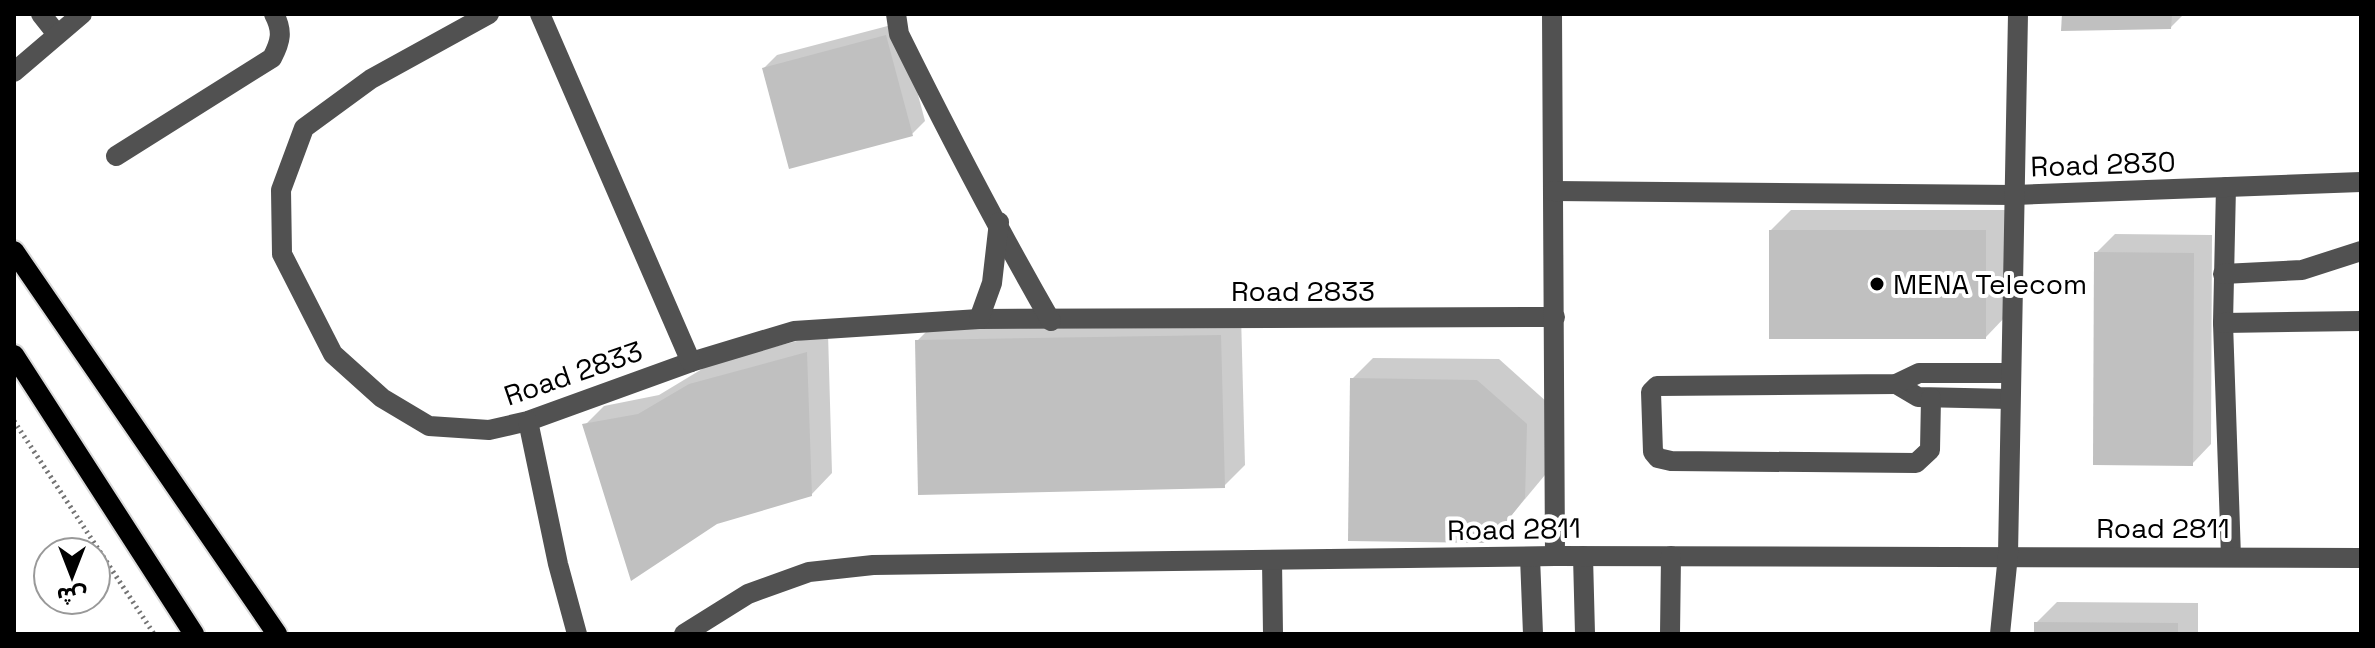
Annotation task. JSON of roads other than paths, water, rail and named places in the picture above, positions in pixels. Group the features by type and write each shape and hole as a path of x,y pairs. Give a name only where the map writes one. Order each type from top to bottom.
{"main road":[{"path":"14,251 277,634"},
{"path":"14,355 194,634"}],"street":[{"path":"41,14 56,33"},
{"path":"116,156 272,58 280,44 281,27 274,14"},
{"name":"Road 2833","path":"489,14 371,79 304,128 281,190 282,254 333,354 382,398 429,426 489,430 528,421 691,362 794,331 979,319 1555,317"},
{"name":"Road 2833","path":"540,14 691,362"},
{"path":"896,14 899,34 969,175 999,222 1051,321"},
{"path":"1552,14 1555,556"},
{"path":"1553,191 2015,195 2018,14"},
{"path":"14,72 76,16"},
{"path":"14,51 56,33"},
{"name":"Road 2830","path":"2000,634 2008,555 2015,195 2361,182"},
{"path":"2226,187 2223,323 2231,557"},
{"path":"979,319 992,283 999,222"},
{"path":"2223,274 2302,270 2361,251"},
{"path":"2223,323 2361,321"},
{"path":"1931,398 1930,450 1916,463 1671,461 1658,458 1653,452 1651,392 1657,386 1896,384 1919,373 2011,373"},
{"path":"1896,384 1906,392 1931,398 2010,399"},
{"path":"528,421 558,564 577,634"},
{"name":"Road 2811","path":"684,634 748,594 809,572 873,565 1555,556 2361,558"},
{"path":"1583,556 1585,634"},
{"path":"1670,634 1671,556"},
{"path":"1530,557 1533,634"},
{"path":"1272,560 1273,634"}],"place":[{"name":"MENA Telecom","path":"1877,284"}]}
